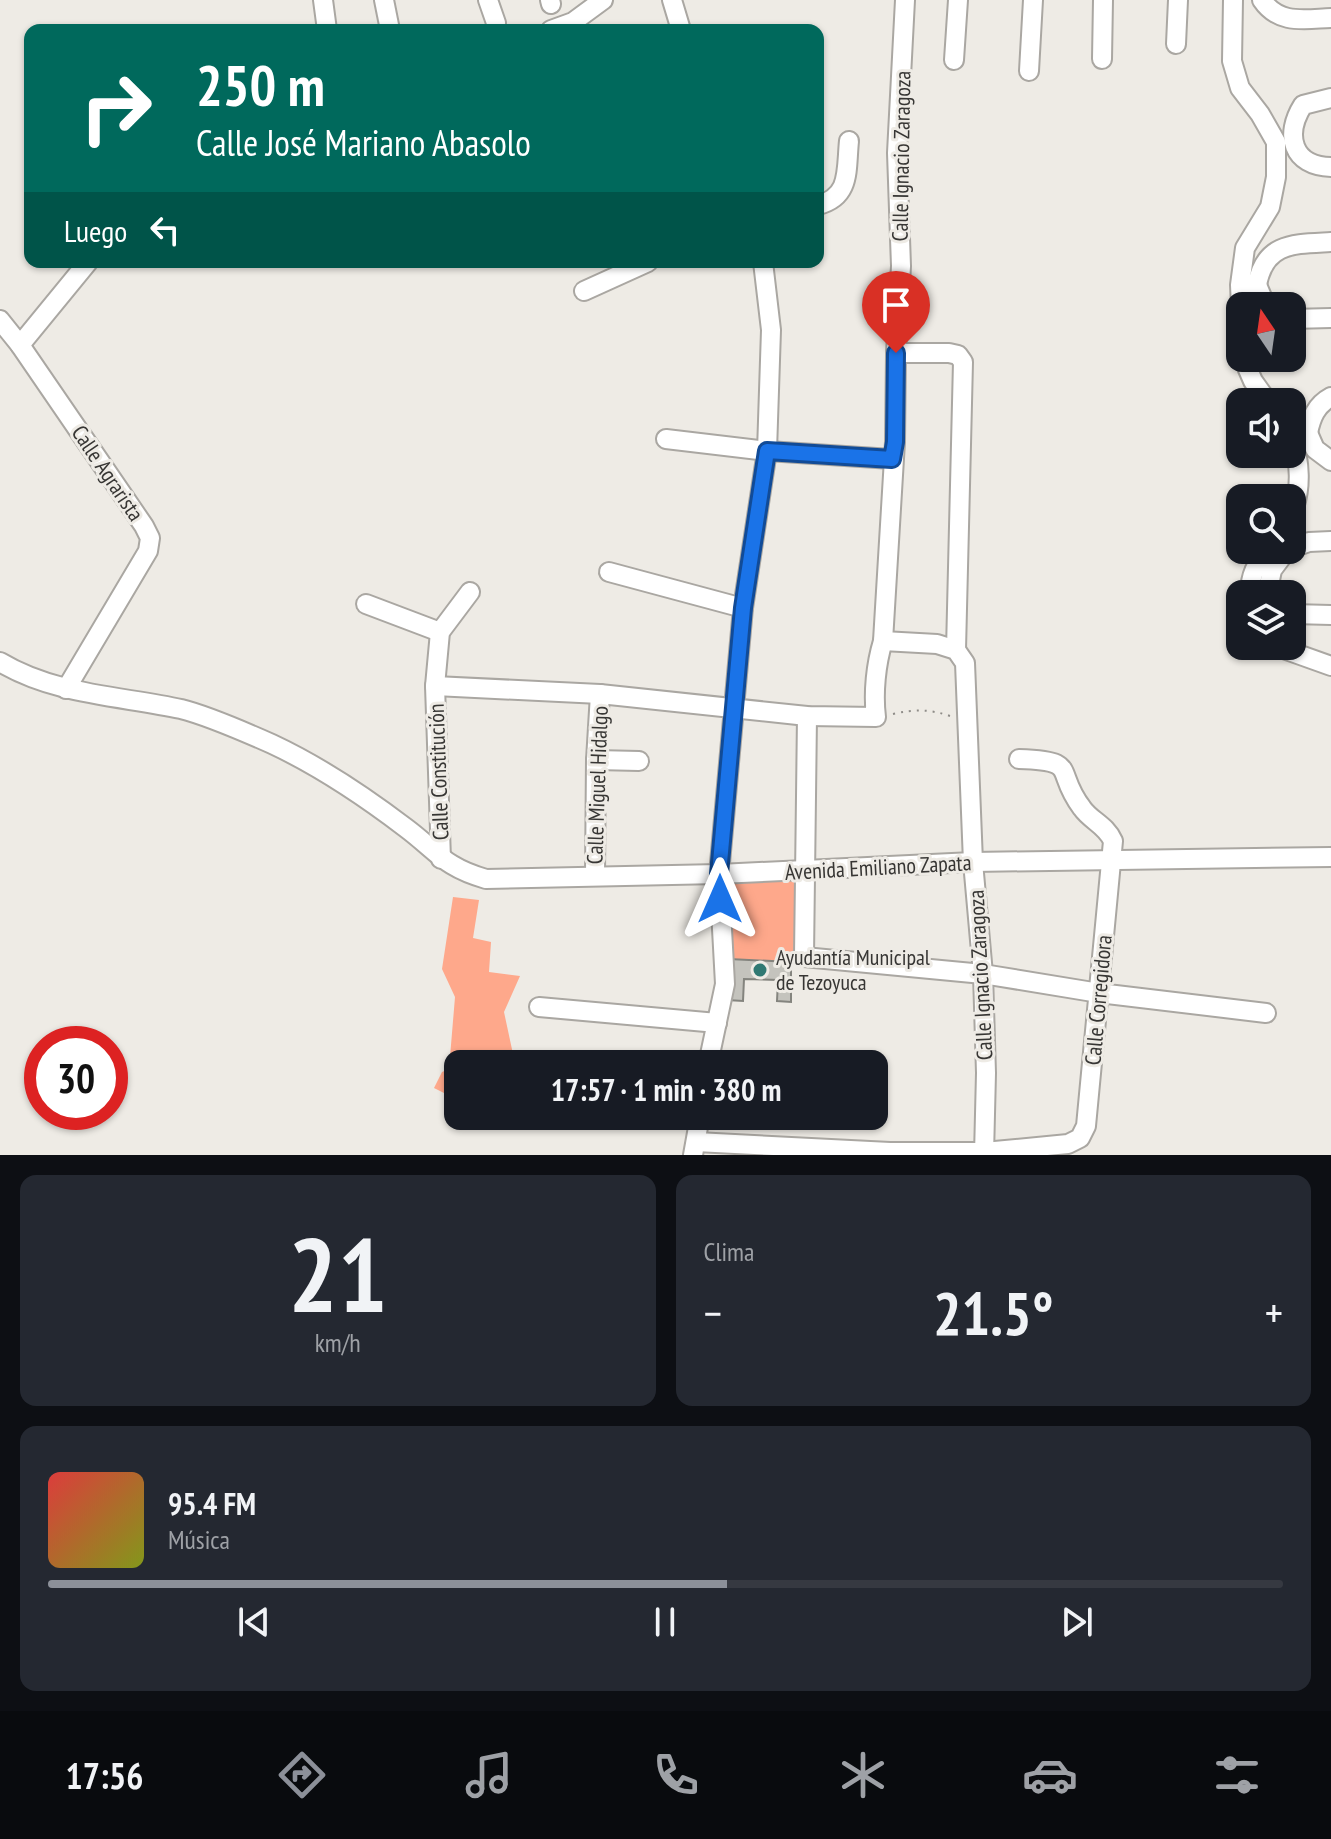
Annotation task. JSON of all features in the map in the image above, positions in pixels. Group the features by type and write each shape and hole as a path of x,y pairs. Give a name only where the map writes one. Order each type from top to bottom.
{"street":[{"path":"323,0 326,24"},
{"path":"384,0 389,24"},
{"path":"488,0 496,23"},
{"path":"568,24 603,0"},
{"path":"672,0 679,24"},
{"name":"Calle Ignacio Zaragoza","path":"883,641 895,442 901,266 897,153 905,0"},
{"path":"954,60 958,0"},
{"path":"1029,71 1033,0"},
{"path":"1102,59 1103,0"},
{"path":"1176,44 1178,0"},
{"path":"1233,0 1232,61 1240,88 1300,156 1316,167 1331,167"},
{"path":"1262,0 1272,12 1285,19 1331,18"},
{"path":"1254,292 1248,285 1245,248 1270,207 1284,141 1303,105 1331,98"},
{"path":"824,203 834,200 843,191 849,141"},
{"path":"1246,292 1260,267 1272,254 1292,245 1331,242"},
{"path":"584,291 635,268"},
{"path":"711,1050 725,984 719,874 743,608 767,451 771,330 764,268"},
{"path":"0,320 20,345 74,270"},
{"path":"1306,319 1331,318"},
{"name":"Calle Agrarista","path":"20,345 150,538 148,551 66,689"},
{"name":"Calle Ignacio Zaragoza","path":"896,353 949,353 958,355 963,362 956,650 965,663 973,862 983,974 984,1153"},
{"path":"1306,424 1322,402 1331,397"},
{"path":"666,439 767,451 892,459"},
{"path":"1306,442 1331,461"},
{"path":"1306,543 1331,541"},
{"path":"609,572 743,608"},
{"path":"366,604 440,632 470,592"},
{"path":"1306,614 1331,615"},
{"name":"Calle Constitución","path":"440,632 435,686 441,859"},
{"path":"876,717 879,652 883,641 937,644 956,650"},
{"path":"1306,657 1331,666"},
{"name":"Avenida Emiliano Zapata","path":"0,662 66,689 184,710 272,744 344,784 460,871 486,879 719,874 973,862 1331,857"},
{"name":"Calle Miguel Hidalgo","path":"435,686 600,694 807,716 876,717"},
{"name":"Calle Miguel Hidalgo","path":"595,875 600,694"},
{"path":"807,716 804,957 983,974 1099,993 1266,1013"},
{"path":"1019,759 1050,760 1062,767 1082,809 1109,832 1113,841 1111,860"},
{"path":"596,760 639,761"},
{"name":"Calle Corregidora","path":"984,1153 1068,1144 1080,1138 1086,1126 1111,860"},
{"path":"539,1007 717,1023"},
{"path":"695,1148 890,1154 984,1153"}],"path":[{"path":"876,717 914,709 935,711 967,722"}],"shaded area":[{"path":"798,880 795,946 791,962 729,959 729,883"},
{"path":"453,897 479,900 473,938 491,942 489,972 520,976 504,1012 512,1050 451,1050 455,997 442,969"},
{"path":"444,1071 444,1093 434,1088"}],"building":[{"path":"729,959 791,962 791,1002 777,1001 778,980 744,979 743,1001 727,1000"}],"place":[{"name":"Ayudantía Municipal de Tezoyuca","path":"760,970"}],"route":[{"path":"720,899 719,874 743,608 767,451 892,459 896,353"}]}
